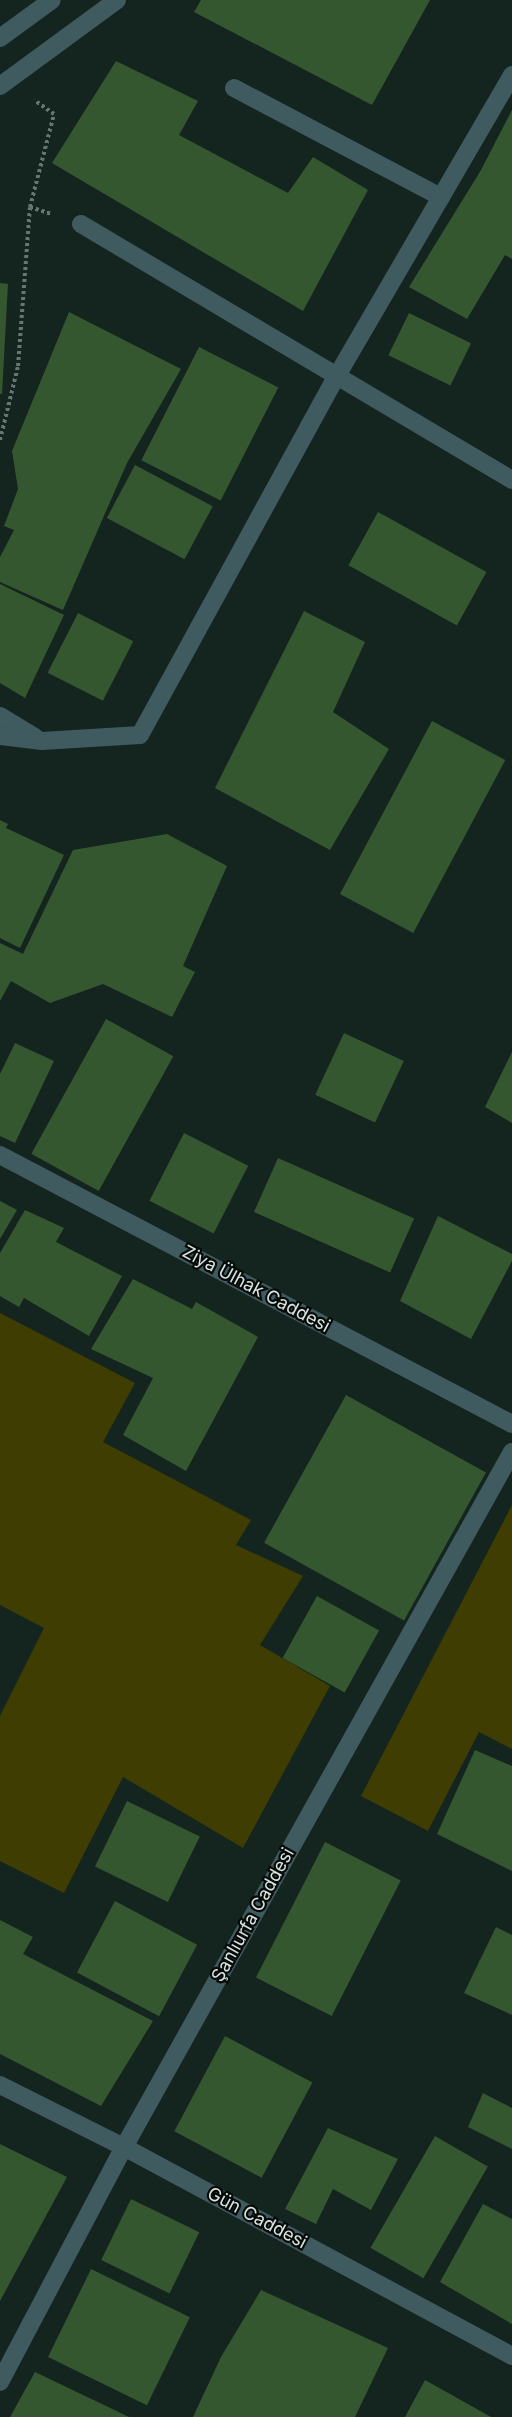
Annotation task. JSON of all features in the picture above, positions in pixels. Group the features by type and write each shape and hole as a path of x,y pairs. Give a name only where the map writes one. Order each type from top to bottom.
{"street":[{"path":"0,38 52,0"},
{"path":"0,86 117,0"},
{"path":"0,736 42,741 140,735 338,374 512,75"},
{"path":"234,88 441,197"},
{"path":"81,224 338,374 512,480"},
{"path":"0,716 42,741"},
{"name":"Ziya Ülhak Caddesi","path":"0,1155 512,1424"},
{"name":"Şanlıurfa Caddesi","path":"0,2382 124,2146 512,1452"},
{"name":"Gün Caddesi","path":"0,2085 124,2146 512,2356"}],"path":[{"path":"0,440 18,366 30,207 54,114"}],"shaded area":[{"path":"0,1313 135,1383 103,1442 251,1520 236,1545 303,1576 260,1645 330,1686 243,1848 123,1777 64,1893 0,1861 0,1716 44,1628 0,1605"},
{"path":"512,1505 512,1749 479,1732 428,1831 361,1796"}],"building":[{"path":"201,0 430,0 372,105 194,12"},
{"path":"116,61 198,101 179,135 288,193 313,157 368,190 303,311 52,163"},
{"path":"512,110 512,259 505,255 467,319 409,287 481,170"},
{"path":"0,283 8,284 2,394 0,394"},
{"path":"69,312 181,369 127,463 63,610 0,582 0,557 14,530 4,526 18,489 12,451"},
{"path":"409,313 471,343 450,385 388,355"},
{"path":"199,347 278,387 221,501 141,460"},
{"path":"135,465 213,506 185,559 107,518"},
{"path":"378,512 486,572 457,625 348,565"},
{"path":"0,584 64,615 25,698 0,683"},
{"path":"304,611 365,642 333,712 389,749 330,850 215,788"},
{"path":"78,613 133,641 103,701 48,673"},
{"path":"432,721 505,760 413,933 340,894"},
{"path":"0,820 8,824 6,828 64,855 20,948 0,938"},
{"path":"167,834 227,866 183,966 195,972 172,1017 103,984 50,1003 11,981 0,1001 0,943 23,954 73,850"},
{"path":"106,1019 173,1056 99,1191 31,1154"},
{"path":"344,1033 404,1061 375,1123 315,1095"},
{"path":"15,1043 54,1061 15,1143 0,1136 0,1074"},
{"path":"512,1052 512,1123 485,1107"},
{"path":"184,1133 248,1166 214,1233 149,1201"},
{"path":"278,1158 414,1219 390,1273 254,1212"},
{"path":"0,1201 17,1210 0,1239"},
{"path":"25,1210 64,1228 56,1242 122,1276 89,1336 24,1298 19,1307 0,1296 0,1253"},
{"path":"438,1216 512,1254 512,1261 471,1339 400,1301"},
{"path":"133,1279 192,1309 196,1302 258,1337 186,1471 123,1435 153,1378 91,1349"},
{"path":"346,1395 486,1473 404,1620 264,1543"},
{"path":"317,1596 379,1630 345,1693 283,1658"},
{"path":"475,1750 512,1766 512,1871 437,1834"},
{"path":"127,1801 200,1837 168,1902 95,1867"},
{"path":"325,1842 401,1881 332,2016 256,1977"},
{"path":"115,1901 197,1945 159,2016 77,1973"},
{"path":"0,1920 33,1937 23,1954 153,2021 101,2106 0,2054"},
{"path":"496,1927 512,1935 512,2015 464,1993"},
{"path":"225,2036 312,2082 262,2178 174,2131"},
{"path":"483,2093 512,2108 512,2149 468,2127"},
{"path":"328,2128 398,2159 371,2210 333,2189 316,2224 285,2209"},
{"path":"435,2136 488,2166 423,2278 370,2248"},
{"path":"0,2144 67,2177 0,2301"},
{"path":"131,2199 199,2232 169,2293 101,2260"},
{"path":"483,2204 512,2219 512,2324 440,2282"},
{"path":"91,2269 190,2317 147,2405 48,2357"},
{"path":"261,2290 388,2348 355,2417 193,2417 221,2357"},
{"path":"35,2372 129,2417 10,2417"},
{"path":"425,2380 491,2417 405,2417"}]}
